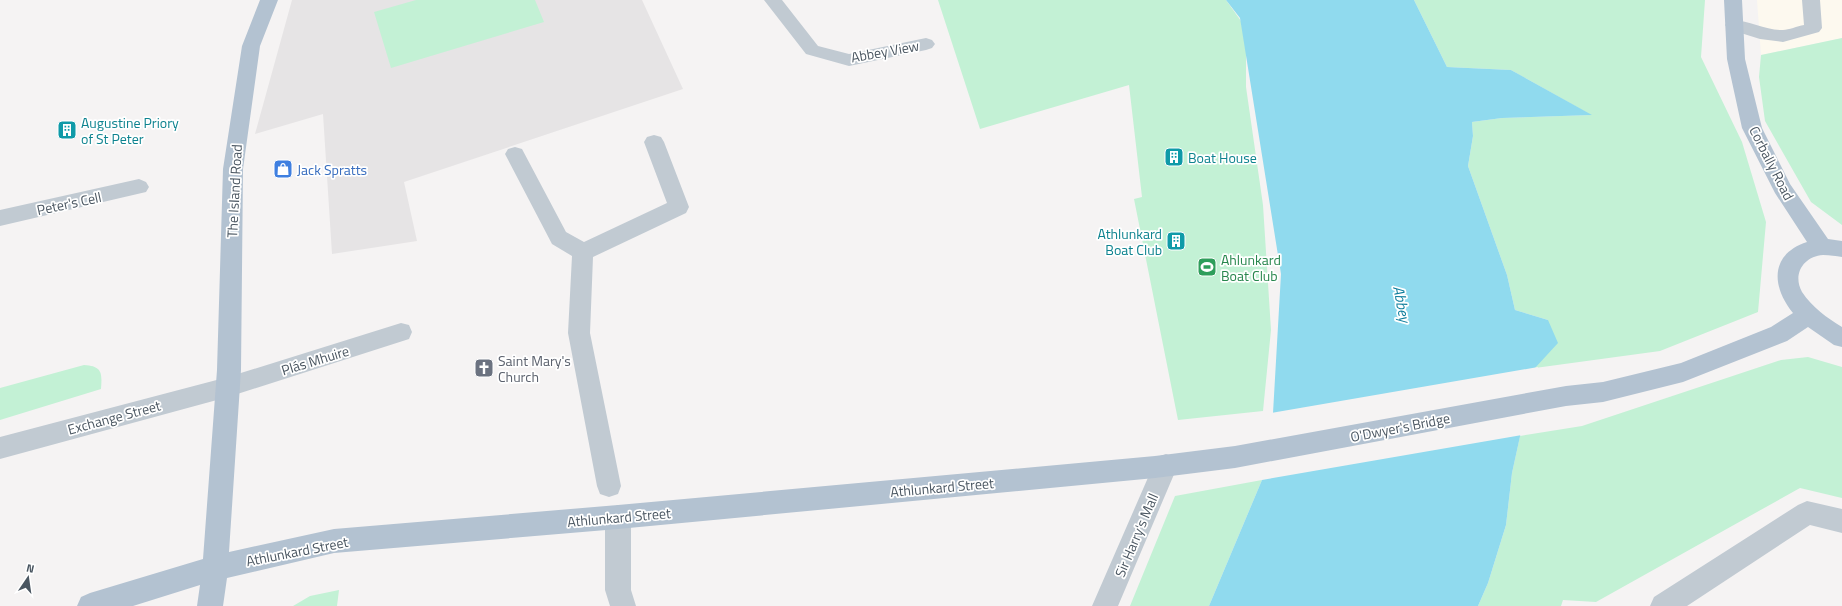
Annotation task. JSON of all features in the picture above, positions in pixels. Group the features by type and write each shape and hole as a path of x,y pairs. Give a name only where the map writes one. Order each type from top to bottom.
{"main road":[{"name":"The Island Road","path":"210,606 215,568 228,387 233,169 251,46 269,0"},
{"name":"Corbally Road","path":"1733,0 1736,59 1752,128 1782,188 1832,248"},
{"path":"1832,248 1806,251 1794,258 1788,269 1788,283 1795,299 1808,315 1826,329 1842,338"},
{"name":"O'Dwyer's Bridge","path":"1161,466 1235,457 1566,396 1603,392 1683,372 1779,334 1808,315"},
{"name":"Athlunkard Street","path":"90,606 215,568 334,541 618,517 1161,466"}],"street":[{"name":"Abbey View","path":"773,0 812,50 849,60 926,44"},
{"path":"1734,25 1760,33 1783,36 1813,28 1811,0"},
{"path":"583,252 679,208 654,142"},
{"path":"515,154 559,238 583,252"},
{"name":"Peter's Cell","path":"0,218 139,188"},
{"path":"583,252 580,333 609,486"},
{"name":"Plás Mhuire","path":"228,387 401,332"},
{"name":"Exchange Street","path":"0,448 228,387"},
{"name":"Sir Harry's Mall","path":"1105,606 1161,466"},
{"path":"1663,606 1807,513 1842,521"},
{"path":"618,517 618,590 623,606"}],"shaded area":[{"path":"292,0 642,0 683,89 404,182 417,241 332,254 323,114 255,134"},
{"path":"1757,0 1842,0 1842,38 1761,55"}],"green space":[{"path":"416,0 535,0 544,22 391,68 374,12"},
{"name":"Ahlunkard Boat Club","path":"938,0 1226,0 1241,21 1246,50 1246,87 1263,205 1271,330 1263,411 1178,420 1134,199 1142,197 1129,85 980,129"},
{"path":"1414,0 1705,0 1701,57 1742,142 1766,222 1758,312 1660,351 1535,368 1548,320 1515,310 1507,275 1468,166 1473,136 1472,122 1502,118 1591,115 1511,70 1447,67"},
{"path":"1842,38 1842,225 1811,202 1765,121 1759,77 1761,55"},
{"path":"1808,357 1842,367 1842,498 1800,488 1596,602 1563,600 1561,606 1478,606 1488,583 1506,525 1512,473 1520,436 1582,426 1781,360"},
{"path":"84,365 98,369 101,375 101,389 0,420 0,388"},
{"path":"1262,480 1209,606 1130,606 1175,496"},
{"path":"339,590 337,606 293,606 310,596"}],"water":[{"name":"Abbey","path":"1226,0 1414,0 1447,67 1511,70 1592,115 1502,118 1472,122 1473,136 1468,166 1507,275 1515,310 1548,320 1558,343 1535,368 1512,473 1506,525 1488,583 1478,606 1209,606 1262,480 1273,413 1281,274 1240,18"}],"pier":[{"path":"1538,367 1522,435 1262,480 1261,474 1271,413"}],"place":[{"name":"Augustine Priory of St Peter","path":"67,130"},
{"name":"Boat House","path":"1174,157"},
{"name":"Jack Spratts","path":"283,169"},
{"name":"Athlunkard Boat Club","path":"1176,241"},
{"name":"Ahlunkard Boat Club","path":"1207,267"},
{"name":"Saint Mary's Church","path":"484,368"}]}
